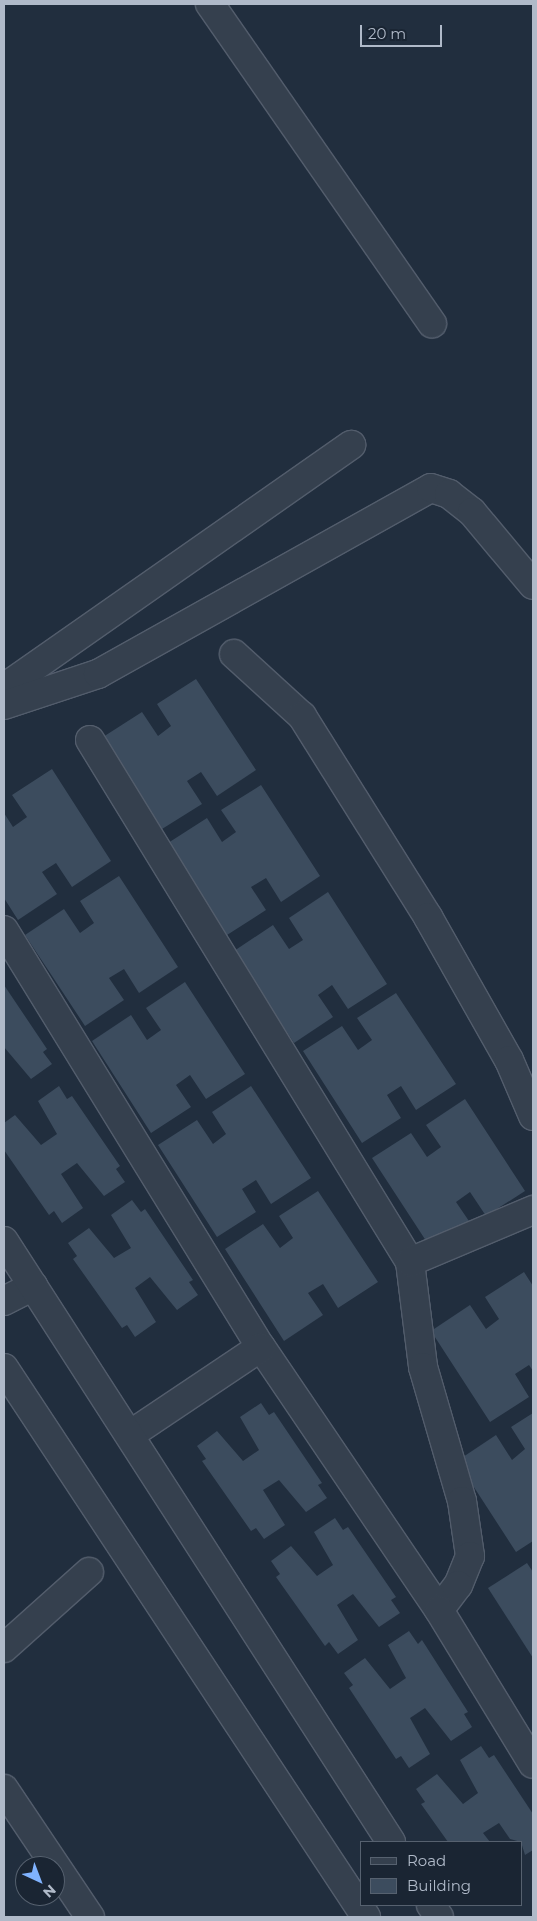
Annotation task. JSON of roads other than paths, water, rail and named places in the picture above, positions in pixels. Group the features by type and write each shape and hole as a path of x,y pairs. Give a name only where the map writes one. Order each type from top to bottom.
{"street":[{"path":"210,4 432,324"},
{"path":"4,688 351,444"},
{"path":"4,705 98,674 431,488 449,494 472,512 533,585"},
{"path":"234,654 302,716 428,917 509,1060 533,1116"},
{"path":"90,740 410,1262 423,1367 462,1501 470,1556 458,1586 439,1610"},
{"path":"4,930 261,1347 439,1610 533,1764"},
{"path":"410,1262 533,1210"},
{"path":"4,1241 131,1434 390,1841"},
{"path":"4,1301 33,1286"},
{"path":"131,1434 261,1347"},
{"path":"4,1368 366,1917"},
{"path":"4,1648 89,1572"},
{"path":"4,1789 90,1917"},
{"path":"432,1906 439,1917"}]}
